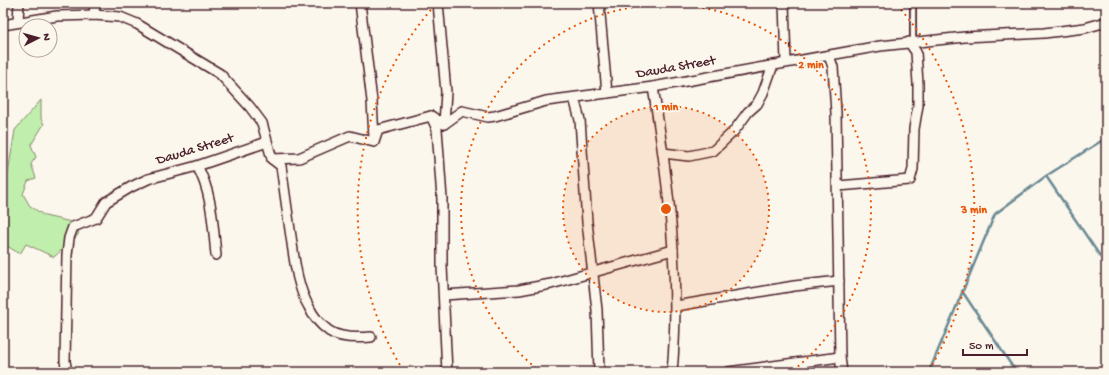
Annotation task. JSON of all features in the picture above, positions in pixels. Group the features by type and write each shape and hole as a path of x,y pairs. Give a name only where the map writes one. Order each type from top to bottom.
{"street":[{"path":"18,18 19,3"},
{"path":"94,15 95,3"},
{"path":"360,3 372,101 374,142"},
{"path":"374,142 378,130 431,116 444,124 446,92 438,3"},
{"path":"599,3 607,93"},
{"path":"784,3 786,62"},
{"path":"41,18 94,15 120,17 137,24 220,74 250,107 262,123 272,159 281,166 296,266 302,292 309,308 330,332 360,338 371,337"},
{"path":"3,25 18,21"},
{"name":"Dauda Street","path":"444,124 462,111 488,117 546,101 653,87 786,62 911,42 965,37 1044,33 1085,28 1106,22"},
{"path":"838,186 910,180 913,169 914,128 918,105 916,52 911,42"},
{"path":"829,56 833,67 838,186 840,357 842,372"},
{"path":"663,153 689,156 713,151 734,131 748,112 757,104 767,83 773,65"},
{"path":"653,87 663,153 673,250 676,306 672,372"},
{"path":"574,98 580,120 587,222 594,273 599,372"},
{"path":"431,116 437,129 442,199 442,266 447,372"},
{"path":"272,159 299,158 350,136 374,142"},
{"name":"Dauda Street","path":"67,372 65,361 67,255 69,238 73,227 96,218 106,202 148,179 197,166 267,142"},
{"path":"197,166 203,176 207,189 213,224 216,255"},
{"path":"444,294 519,290 551,284 673,250"},
{"path":"676,306 794,286 839,281"},
{"path":"728,372 840,357"}],"lane":[{"path":"911,42 913,3"}],"shaded area":[{"path":"1059,3 1100,3 1066,9"}],"green space":[{"path":"41,100 41,119 44,124 31,145 36,157 31,164 36,178 28,181 23,194 30,206 45,216 80,224 78,235 54,257 26,244 20,254 7,246 3,246 3,184 7,179 15,130"}],"waterway":[{"path":"929,372 995,214 1046,176 1106,138"},
{"path":"1046,176 1106,265"},
{"path":"962,291 1016,372"}]}
